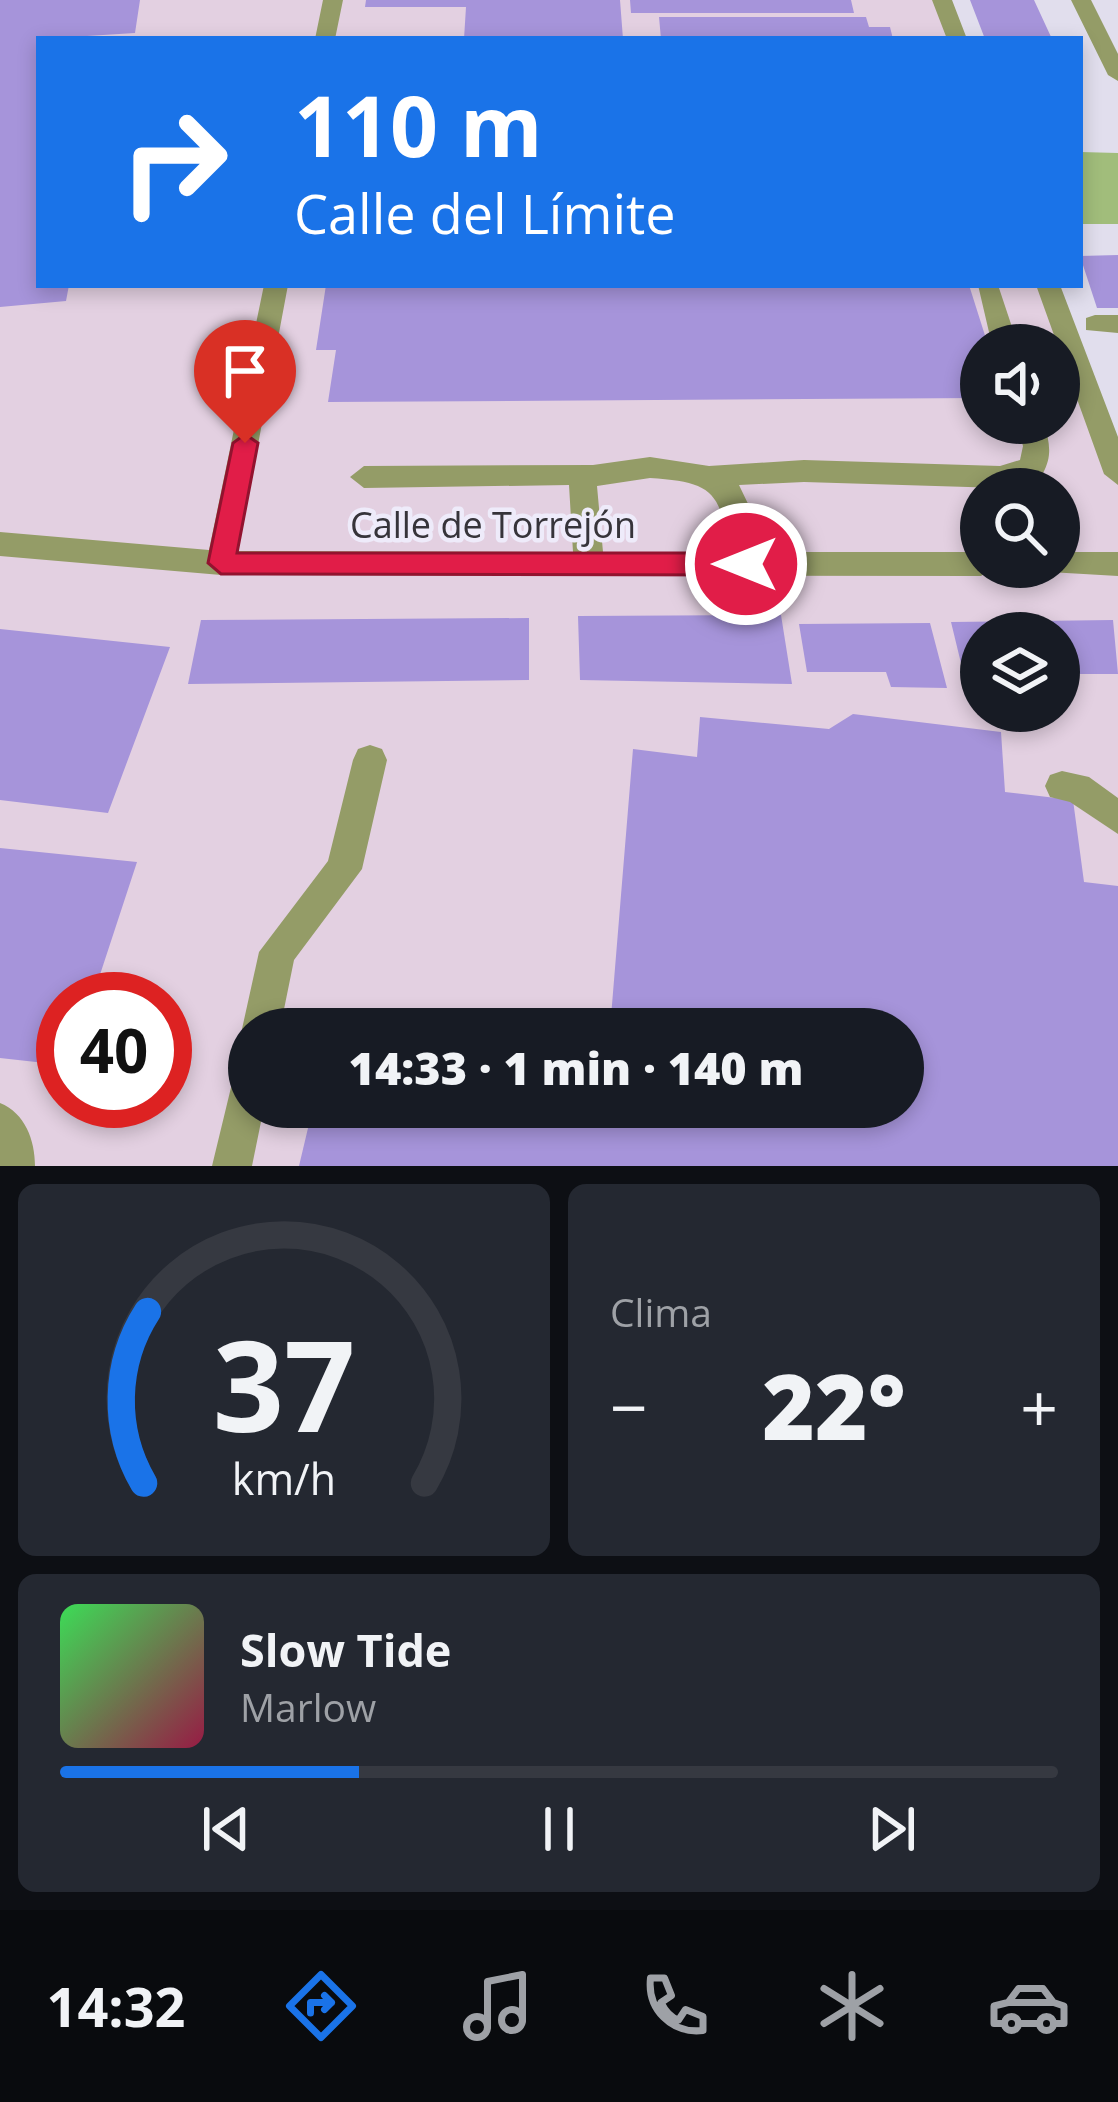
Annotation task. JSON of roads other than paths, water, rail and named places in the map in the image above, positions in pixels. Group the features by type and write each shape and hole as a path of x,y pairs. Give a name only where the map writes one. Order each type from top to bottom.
{"street":[{"path":"326,36 333,0"},
{"path":"942,0 955,36"},
{"path":"1081,0 1118,75"},
{"path":"221,563 275,288"},
{"path":"1049,288 1118,474"},
{"path":"988,289 999,324"},
{"path":"364,477 663,469 710,476 804,471 1001,477 1034,466 1036,444"},
{"path":"589,474 583,482 589,564"},
{"path":"710,476 735,502 746,564"},
{"name":"Calle de Torrejón","path":"0,544 221,563 960,564"},
{"path":"1080,564 1118,564"},
{"path":"265,1008 277,952 344,869 370,760"},
{"path":"1062,786 1077,788 1118,818"},
{"path":"0,1123 16,1147 14,1166"},
{"path":"232,1166 240,1128"}]}
